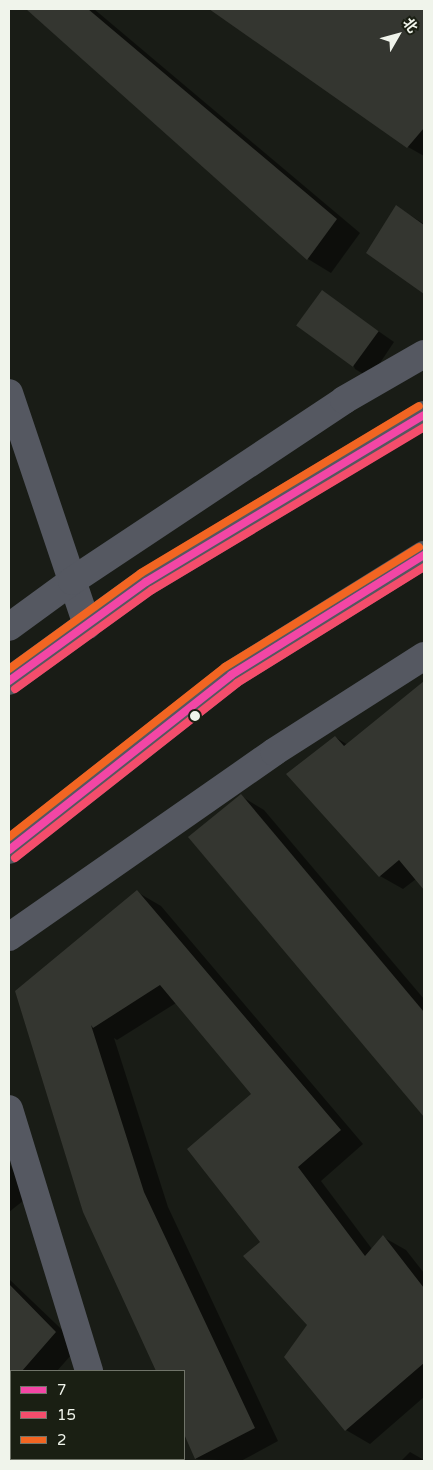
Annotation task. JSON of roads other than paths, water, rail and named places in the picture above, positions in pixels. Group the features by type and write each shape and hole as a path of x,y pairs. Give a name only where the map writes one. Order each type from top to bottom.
{"main road":[{"path":"11,678 146,582 424,415"},
{"path":"9,850 231,675 424,555"}],"street":[{"path":"9,627 72,581 344,400 424,354"},
{"path":"9,393 86,625"},
{"path":"9,937 274,752 424,656"},
{"path":"9,1109 89,1370"}]}
